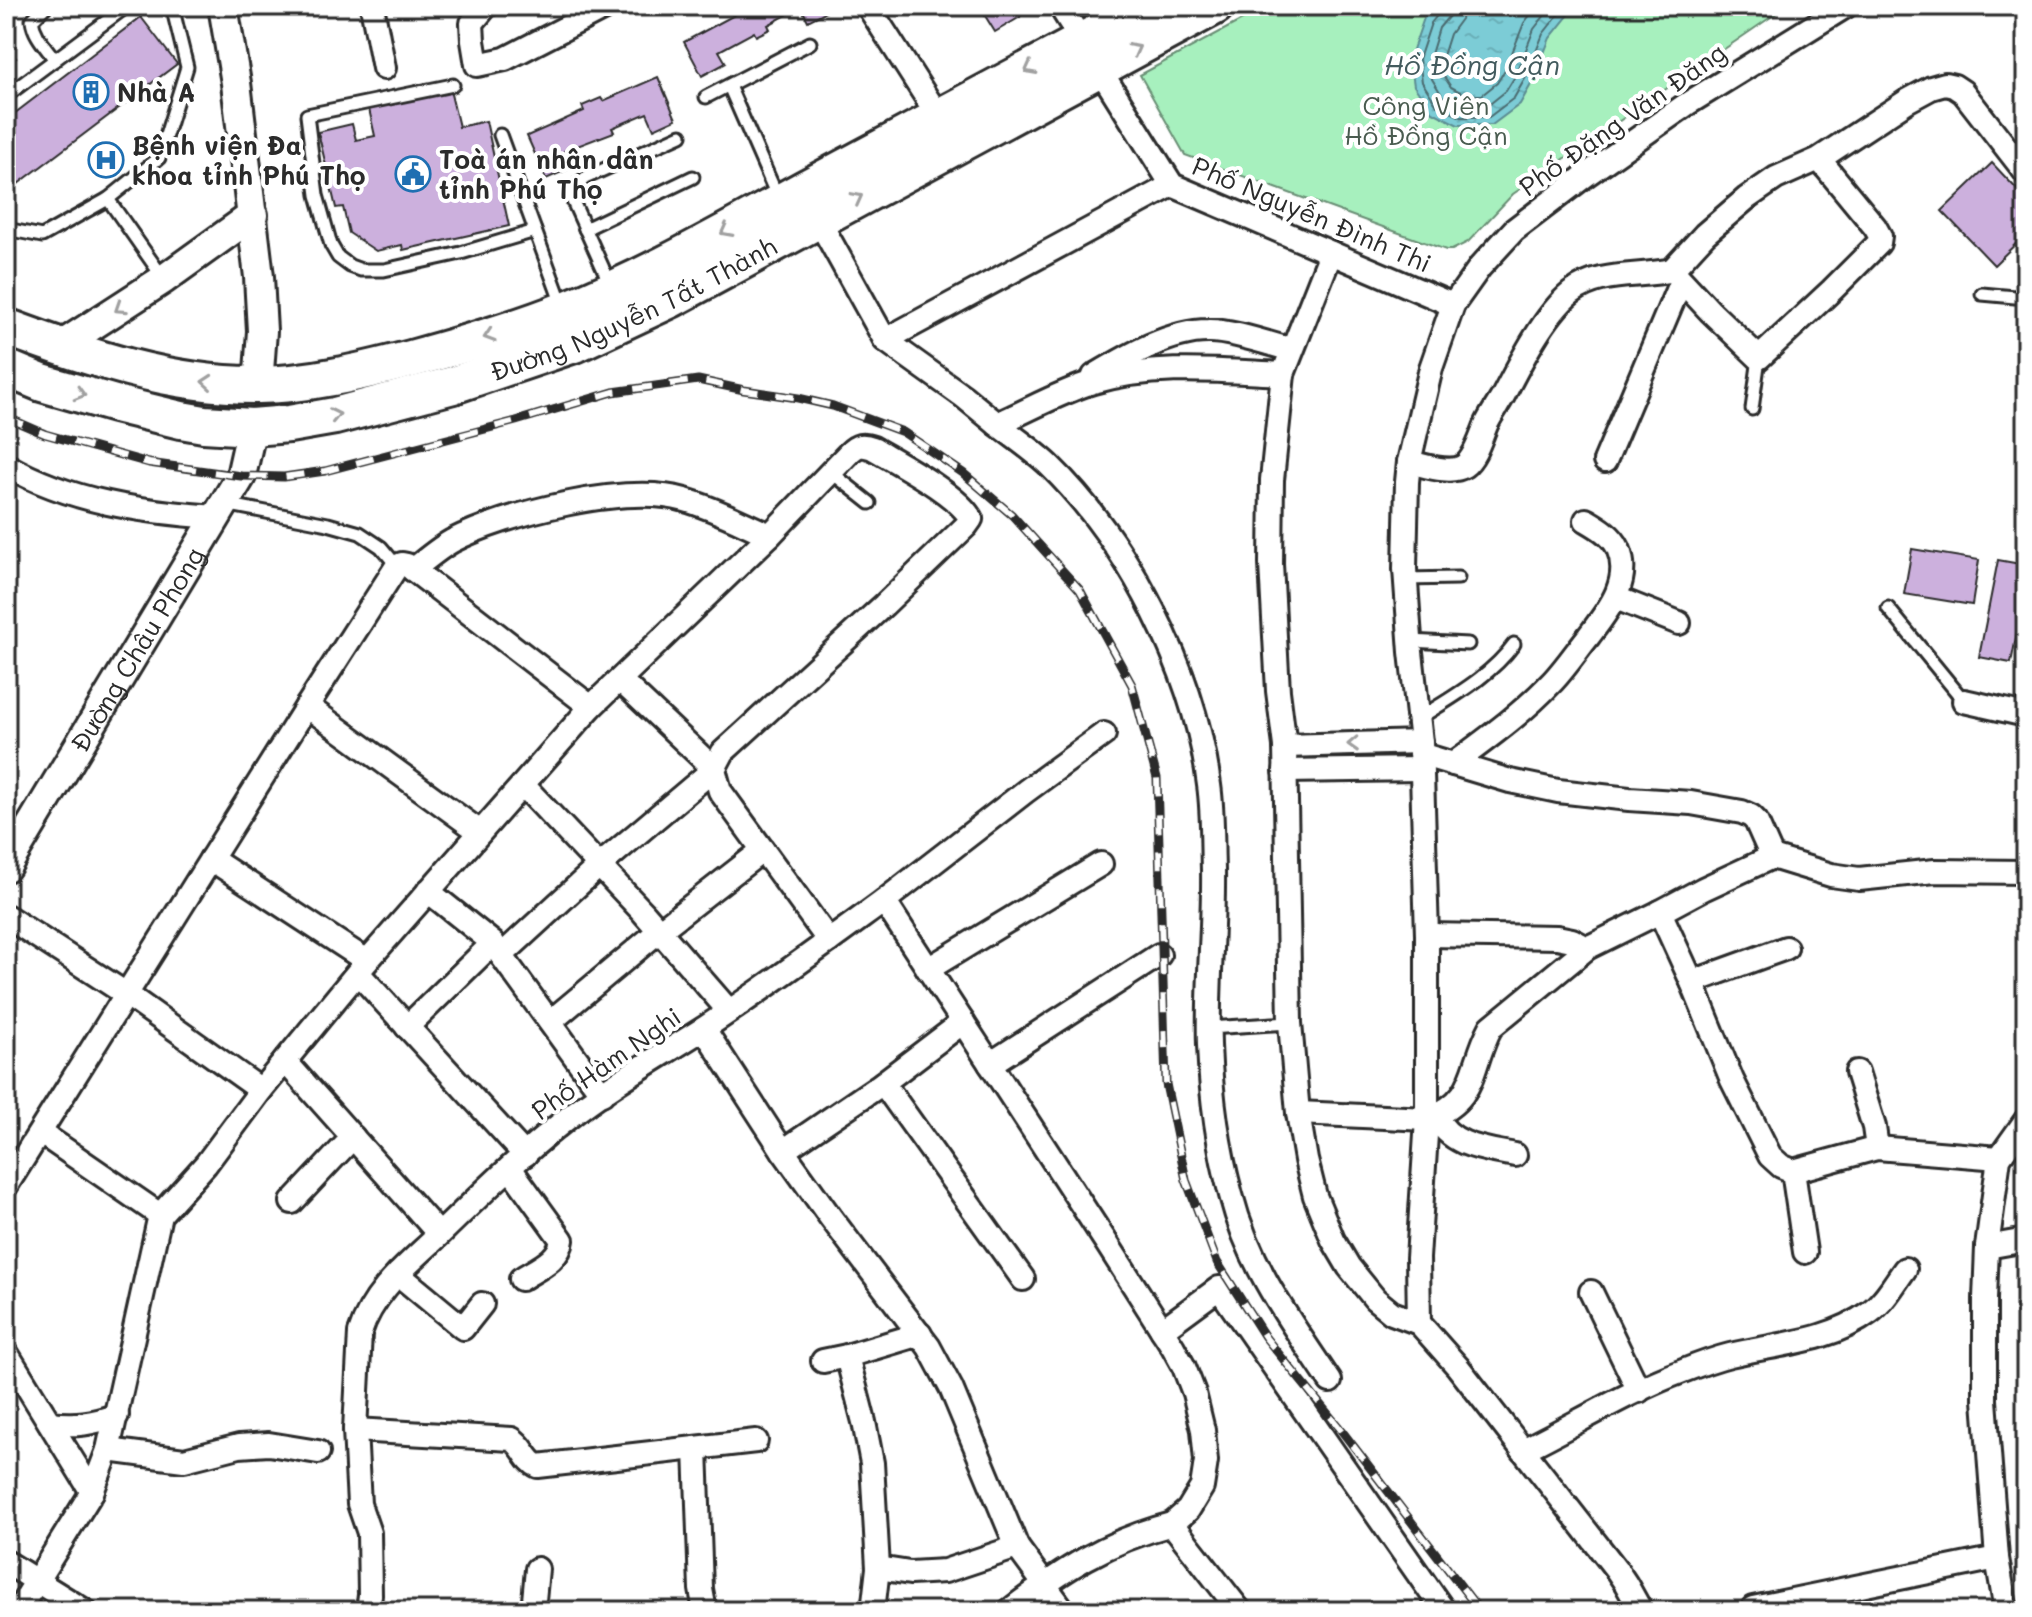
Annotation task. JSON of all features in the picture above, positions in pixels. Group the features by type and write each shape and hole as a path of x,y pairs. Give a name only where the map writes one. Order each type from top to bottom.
{"main road":[{"name":"Đường Nguyễn Tất Thành","path":"6,327 59,347 185,380 209,383 258,385 332,377 444,350 564,310 613,289 664,283 818,219 1090,55 1148,6"},
{"name":"Đường Nguyễn Tất Thành","path":"6,368 42,383 181,420 252,427 335,416 453,385 577,343 779,202 939,117 1215,6"}],"street":[{"path":"223,6 253,215 262,317 258,385"},
{"path":"372,6 384,68"},
{"path":"486,6 472,23 477,65 505,59 608,6"},
{"path":"868,6 939,117"},
{"name":"Phố Nguyễn Đình Thi","path":"1060,6 1172,185 1453,305"},
{"name":"Phố Đặng Văn Đăng","path":"1419,1323 1418,1258 1432,1118 1423,804 1405,579 1409,462 1431,368 1453,305 1469,281 1514,230 1687,104 1846,6"},
{"path":"1605,461 1677,276 1705,234 1776,178 1819,159 1907,101 1945,84 1963,92 2026,173"},
{"path":"1409,462 1456,469 1466,465 1520,362 1561,303 1586,284 1608,277 1632,274 1677,276 1759,358 1879,243 1880,236 1875,227 1819,159"},
{"path":"885,340 1172,185"},
{"path":"59,347 164,279 253,215"},
{"path":"818,219 885,340 963,396 1051,467 1094,518 1152,608 1187,691 1209,786 1213,872 1209,1028 1212,1088 1231,1195 1254,1262 1330,1381"},
{"path":"1331,253 1283,374 1272,480 1271,564 1278,691 1285,746 1290,1023 1298,1113 1306,1160 1315,1196 1333,1240 1349,1267 1375,1299 1392,1313 1419,1323 1458,1367 1616,1569 1641,1611"},
{"path":"1072,390 1131,355 1164,341 1207,330 1292,350"},
{"path":"997,424 1072,390 1147,371 1178,369 1283,374"},
{"name":"Đường Châu Phong","path":"6,867 241,476 252,427"},
{"path":"18,1611 92,1492 108,1450 160,1215 206,1164 261,1090 363,967 591,707 770,535 856,446 873,448 962,506 971,519 966,526 723,752 714,769 407,1027"},
{"path":"6,465 50,486 94,500 152,511 220,511"},
{"path":"6,1186 307,706 405,568 452,541 504,520 537,510 623,495 683,499 770,535"},
{"path":"1453,764 1500,730 1551,684 1616,598 1621,579 1618,549 1609,536 1586,520"},
{"path":"405,568 591,707"},
{"path":"1616,598 1679,623"},
{"path":"620,680 714,769 720,791 829,941"},
{"path":"1964,701 2026,715"},
{"path":"307,706 480,832"},
{"path":"704,1029 884,901 1104,734"},
{"path":"1285,746 1420,755 1510,781 1558,791 1691,803 1742,812 1756,821 1772,857"},
{"path":"1285,771 1420,755"},
{"path":"523,785 729,1011"},
{"path":"550,1022 763,850"},
{"path":"1298,1113 1432,1118 1463,1096 1491,1027 1587,948 1772,857 1831,875 1870,880 1935,871 2026,872"},
{"path":"211,859 363,967 407,1027 518,1162 562,1240 555,1257 521,1279"},
{"path":"928,969 1101,864"},
{"path":"428,891 497,949 602,1094"},
{"path":"884,901 1173,1347 1194,1393 1203,1430 1206,1461 1202,1487 1188,1510 1172,1524 1122,1540 1094,1553 1009,1611"},
{"path":"1660,912 1732,1080 1770,1156 1781,1166 1793,1171 1877,1148 1999,1158"},
{"path":"6,916 126,994 261,1090"},
{"path":"1427,935 1557,937 1587,948"},
{"path":"1692,982 1786,948"},
{"path":"990,1064 1159,955"},
{"path":"783,1151 883,1083 963,1022"},
{"name":"Phố Hàm Nghi","path":"368,1611 369,1533 359,1504 355,1430 360,1333 372,1303 439,1234 564,1121 633,1072 704,1029 783,1151 929,1347 951,1388 1017,1547 1064,1611"},
{"path":"285,1061 439,1234"},
{"path":"1857,1072 1874,1127 1877,1148"},
{"path":"883,1083 1023,1279"},
{"path":"1432,1118 1448,1134 1465,1143 1515,1155"},
{"path":"2006,1611 1997,1558 1985,1400 1987,1247 1999,1158 2026,1120"},
{"path":"41,1133 160,1215"},
{"path":"292,1202 353,1137"},
{"path":"1793,1171 1805,1252"},
{"path":"1987,1247 2026,1240"},
{"path":"1523,1450 1679,1372 1729,1356 1809,1339 1843,1327 1870,1313 1905,1269"},
{"path":"398,1274 463,1328 482,1304"},
{"path":"1162,1330 1219,1288 1444,1611"},
{"path":"1591,1292 1639,1391"},
{"path":"823,1361 920,1334"},
{"path":"6,1352 92,1492"},
{"path":"847,1356 872,1463 878,1568 873,1611"},
{"path":"50,1423 74,1426 117,1415"},
{"path":"355,1430 512,1439 538,1466 756,1441"},
{"path":"108,1450 184,1460 239,1446 269,1444 318,1452"},
{"path":"696,1448 701,1589 705,1611"},
{"path":"1172,1524 1240,1611"},
{"path":"878,1568 910,1573 945,1571 1017,1547"},
{"path":"1753,1608 1997,1558"},
{"path":"6,1562 85,1611"},
{"path":"533,1611 537,1569"}],"lane":[{"path":"46,6 32,20 35,33 55,60"},
{"path":"6,96 127,6"},
{"path":"6,229 42,236 108,199 159,158 187,67 172,6"},
{"path":"706,97 810,43"},
{"path":"453,85 307,115 317,195 331,245 338,257 350,266 361,270 384,270 461,253 535,231"},
{"path":"729,86 779,202"},
{"path":"500,135 564,310"},
{"path":"613,289 571,197 575,187 585,178 681,135"},
{"path":"585,229 693,177"},
{"path":"108,199 164,279"},
{"path":"1982,294 2026,298"},
{"path":"1752,409 1759,358"},
{"path":"831,472 870,503"},
{"path":"220,511 328,524 360,533 405,568"},
{"path":"1405,579 1458,578"},
{"path":"1888,608 1964,701"},
{"path":"1410,641 1468,644"},
{"path":"1418,719 1491,670 1514,644"},
{"path":"1209,1028 1290,1023"}],"green space":[{"name":"Công Viên Hồ Đồng Cận","path":"1268,6 1787,6 1513,194 1468,242 1446,250 1185,155 1140,75"}],"water":[{"name":"Hồ Đồng Cận","path":"1435,6 1585,6 1571,12 1550,38 1520,104 1492,125 1458,125 1431,111 1414,86 1410,58 1424,18"}],"building":[{"path":"751,6 827,6 829,10 808,21 801,7 768,25 770,29 756,36 754,32 719,51 726,63 702,76 684,42"},
{"path":"979,6 1026,6 1020,17 995,32"},
{"name":"Nhà A","path":"141,17 177,64 6,193 6,120"},
{"path":"6,45 16,58 7,65 11,70 6,74"},
{"path":"658,77 676,119 654,129 647,113 612,128 614,132 564,151 571,168 546,179 527,136 584,111 582,106 601,98 603,101"},
{"name":"Toà án nhân dân tỉnh Phú Thọ","path":"450,90 459,127 486,121 509,226 403,250 402,245 376,251 349,233 343,207 336,208 318,132 352,124 356,140 375,136 369,109"},
{"path":"1992,163 2026,199 2026,234 1994,265 1942,211"},
{"path":"1912,549 1979,560 1972,605 1904,594"},
{"path":"1998,560 2026,565 2026,597 2011,663 1979,657"}],"railway":[{"path":"6,417 45,434 149,463 241,476 284,477 325,471 613,392 698,380 833,406 903,432 963,473 1012,515 1080,590 1132,685 1157,778 1166,1084 1186,1180 1217,1262 1265,1337 1338,1426 1480,1611"}],"place":[{"name":"Nhà A","path":"91,92"},
{"name":"Bệnh viện Đa khoa tỉnh Phú Thọ","path":"106,160"},
{"name":"Toà án nhân dân tỉnh Phú Thọ","path":"413,174"}]}
